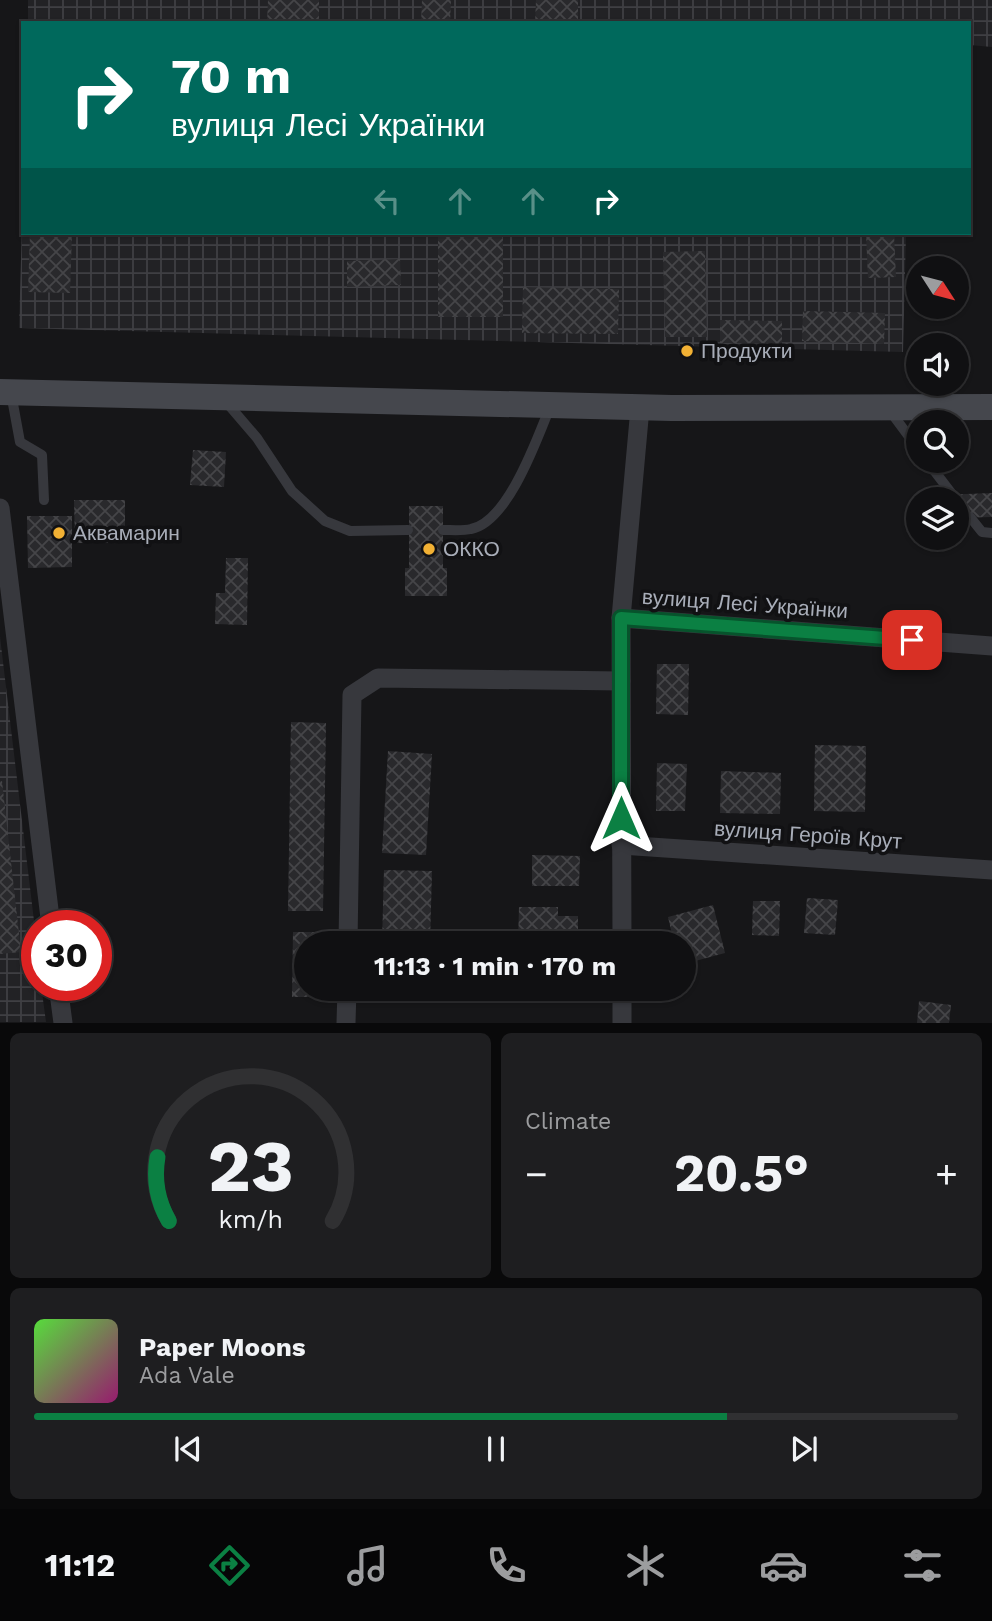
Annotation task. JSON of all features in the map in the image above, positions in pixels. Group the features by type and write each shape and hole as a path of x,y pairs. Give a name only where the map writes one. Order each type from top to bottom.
{"main road":[{"path":"5,392 640,408 992,407"}],"street":[{"path":"622,931 621,618 640,408"},
{"path":"0,508 4,573 49,910"},
{"name":"вулиця Лесі Українки","path":"621,618 992,646"},
{"path":"348,931 352,695 378,678 621,681"},
{"name":"вулиця Героїв Крут","path":"621,845 992,870"},
{"path":"60,1001 63,1023"},
{"path":"346,1023 347,1001"},
{"path":"622,1001 622,1023"}],"lane":[{"path":"5,392 20,442 42,455 44,500"},
{"path":"222,397 257,438 292,491 325,521 350,531 408,530"},
{"path":"443,530 473,529 501,510 528,459 551,405"},
{"path":"887,408 906,433"},
{"path":"936,473 947,487"},
{"path":"970,517 982,532 992,533"}],"shaded area":[{"path":"28,0 992,0 992,47 971,45 971,21 28,21"},
{"path":"22,235 906,235 903,352 19,328"},
{"path":"0,637 33,910 21,910 21,1001 43,1001 46,1022 0,1022"}],"building":[{"path":"268,0 319,0 319,21 267,21"},
{"path":"422,0 451,0 450,21 421,21"},
{"path":"536,0 578,0 578,21 535,21"},
{"path":"30,235 72,235 70,293 28,292"},
{"path":"438,235 503,235 503,317 438,317"},
{"path":"866,235 894,235 896,277 868,278"},
{"path":"705,251 707,337 665,337 663,252"},
{"path":"400,259 401,285 347,287 347,261"},
{"path":"523,287 619,289 618,334 522,333"},
{"path":"803,311 885,313 884,344 802,341"},
{"path":"720,320 782,321 782,344 720,343"},
{"path":"193,450 226,452 224,487 190,485"},
{"path":"992,493 992,517 969,518 969,494"},
{"path":"74,500 125,500 125,543 75,543"},
{"path":"409,506 443,506 443,568 447,568 447,596 405,596 405,568 409,568"},
{"path":"27,516 72,516 72,567 28,568"},
{"path":"226,558 248,558 247,625 215,624 216,593 225,593"},
{"path":"657,664 689,664 688,715 656,714"},
{"path":"291,722 326,723 323,911 288,911"},
{"path":"815,745 866,746 865,812 814,811"},
{"path":"388,751 432,754 426,855 382,853"},
{"path":"657,763 687,764 685,811 656,811"},
{"path":"721,771 781,773 780,814 720,813"},
{"path":"0,781 2,781 21,952 0,954"},
{"path":"532,855 580,856 579,886 532,886"},
{"path":"384,870 432,871 430,931 382,931"},
{"path":"807,898 838,900 835,935 804,933"},
{"path":"753,901 780,901 779,936 752,935"},
{"path":"713,905 725,953 696,961 696,931 671,931 668,917"},
{"path":"519,907 558,907 558,916 578,916 578,931 518,931"},
{"path":"293,932 294,932 294,997"},
{"path":"919,1001 951,1005 949,1023 917,1023"}],"place":[{"name":"Продукти","path":"687,351"},
{"name":"Аквамарин","path":"59,533"},
{"name":"ОККО","path":"429,549"}],"route":[{"path":"621,818 621,618 912,640"}]}
